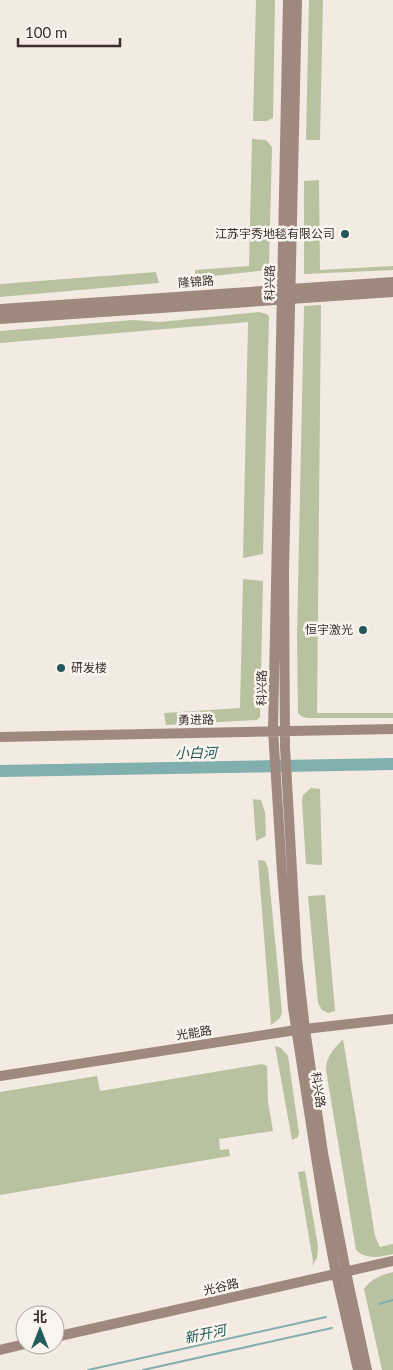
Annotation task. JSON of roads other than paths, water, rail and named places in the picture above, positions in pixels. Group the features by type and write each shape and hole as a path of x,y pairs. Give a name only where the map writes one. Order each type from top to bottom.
{"main road":[{"name":"科兴路","path":"288,0 284,730 279,747 275,784 286,930 324,1214 367,1370"},
{"name":"科兴路","path":"297,0 273,730 279,747 286,782 300,1029"},
{"name":"隆锦路","path":"0,319 286,294 393,282"},
{"name":"隆锦路","path":"0,309 286,294 393,292"},
{"name":"勇进路","path":"0,737 393,729"},
{"name":"光能路","path":"0,1076 300,1029 393,1019"},
{"name":"光谷路","path":"65,1335 393,1261"},
{"name":"科兴路","path":"341,1273 358,1370"},
{"path":"0,1350 15,1346"}],"waterway":[{"name":"小白河","path":"0,771 393,764"},
{"name":"新开河","path":"379,1304 393,1300"},
{"name":"新开河","path":"88,1370 326,1317"},
{"path":"143,1370 332,1328"}],"place":[{"name":"江苏宇秀地毯有限公司","path":"345,234"},
{"name":"恒宇激光","path":"363,630"},
{"name":"研发楼","path":"61,668"}]}
